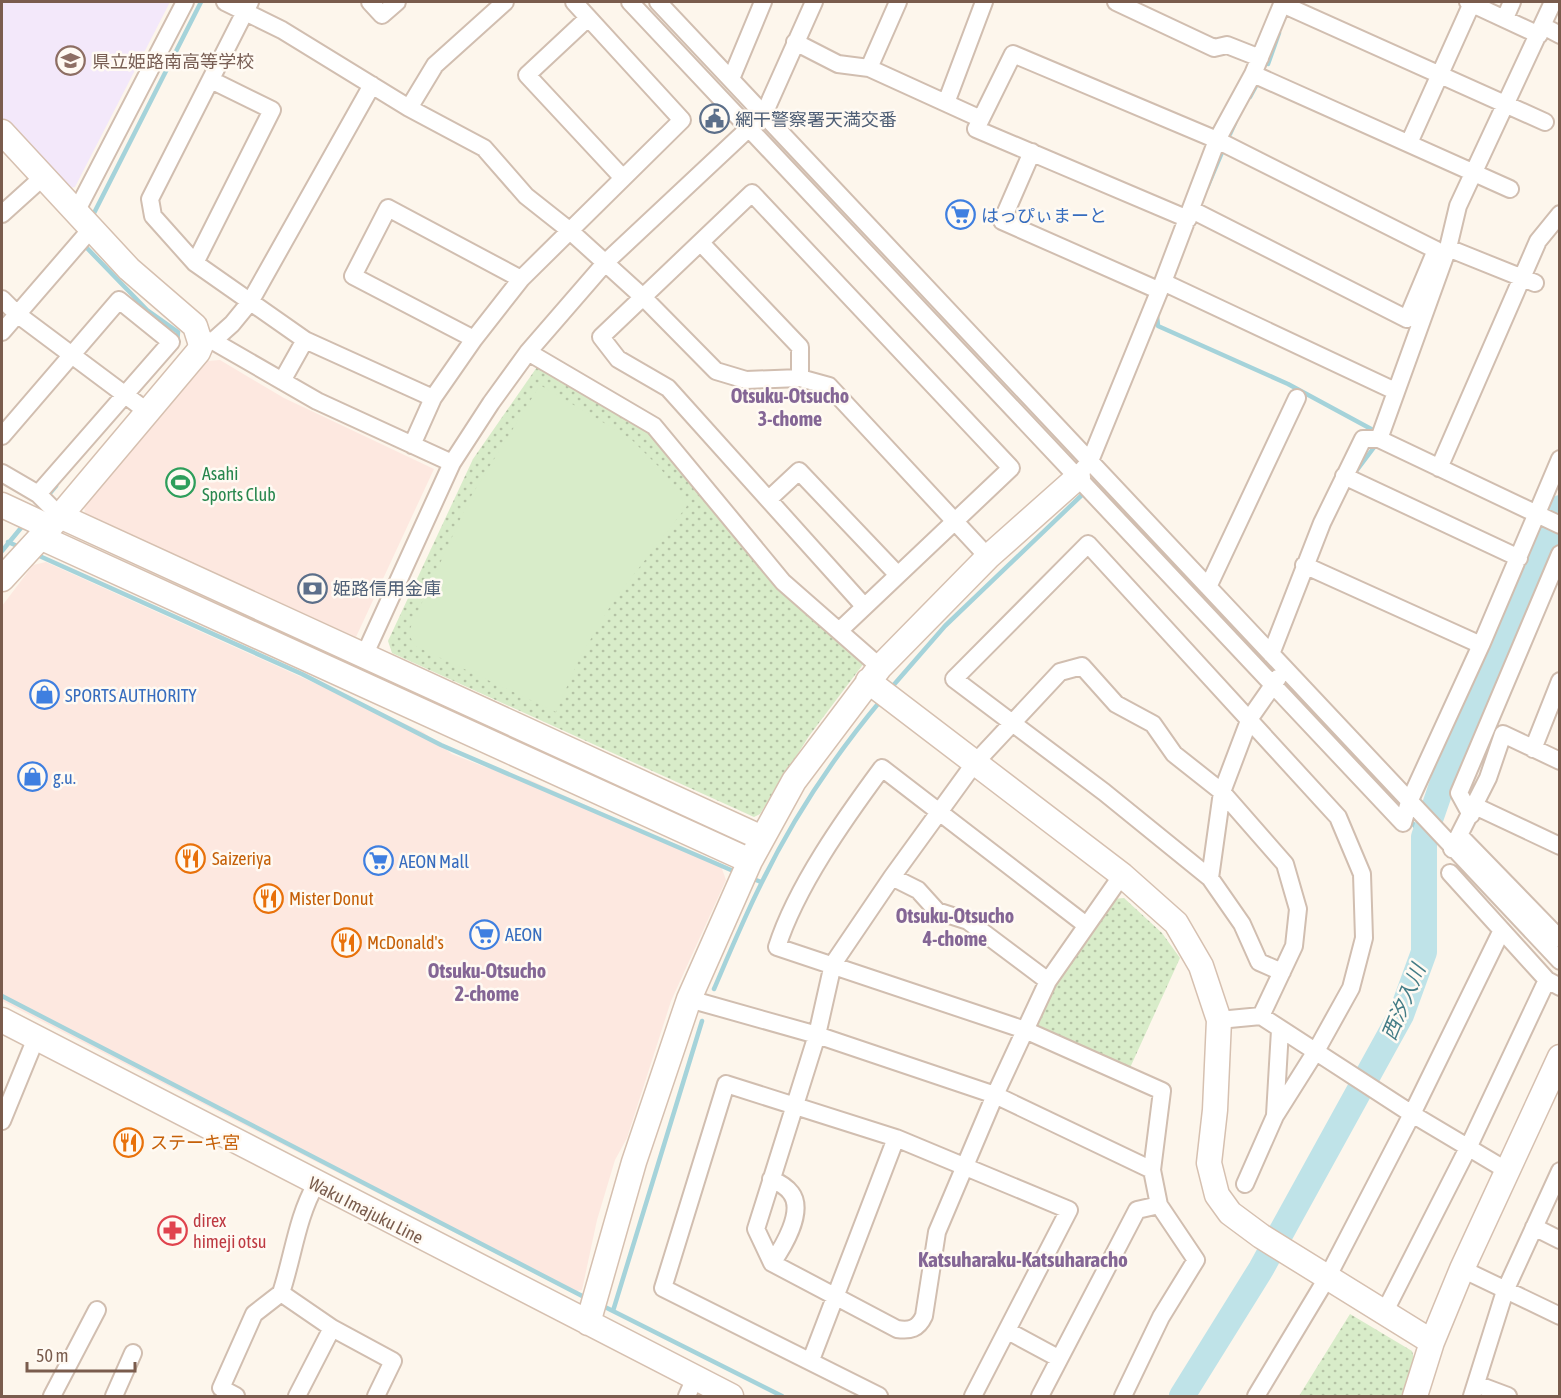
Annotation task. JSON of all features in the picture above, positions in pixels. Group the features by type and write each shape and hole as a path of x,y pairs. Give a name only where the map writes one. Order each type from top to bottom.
{"street":[{"path":"2,332 83,221 185,2"},
{"path":"225,2 247,7 409,108 484,148 526,196 606,262 716,371 746,380 800,378 829,386 988,557"},
{"path":"370,2 382,15 397,2"},
{"path":"409,108 435,65 505,2"},
{"path":"412,445 433,398 474,339 521,279 682,120 574,2"},
{"path":"630,2 1084,469 1208,587 1409,802 1456,842 1560,939"},
{"path":"658,2 764,114 1084,469 1272,684 1403,823 1409,802 1481,645 1560,459"},
{"path":"731,79 763,2"},
{"path":"364,656 452,463 528,352 606,262 764,114 814,2"},
{"path":"869,68 898,2"},
{"path":"946,103 984,2"},
{"path":"1116,2 1214,48 1227,45 1257,66 1409,143 1510,189"},
{"path":"1409,143 1470,2 1505,18 1560,35"},
{"path":"1505,18 1512,2"},
{"path":"1271,654 1304,565 1344,476 1371,439 1395,391 1448,248 1458,206 1553,2"},
{"path":"588,1323 634,1162 689,999 762,838 794,781 874,674 988,557 1084,469 1161,286 1217,140 1257,66 1282,3 1545,122"},
{"path":"247,7 150,199 153,216 195,262 305,340 433,398"},
{"path":"588,18 526,75 622,177"},
{"path":"795,42 838,64 869,68 981,119"},
{"path":"1013,54 1217,140 1436,250 1407,319 1190,214 976,129 1013,54"},
{"path":"195,262 272,110 211,80"},
{"path":"2,579 148,412 207,340 232,324 250,302 372,85"},
{"path":"2,132 129,269 195,326 207,340 317,401 452,463"},
{"path":"1032,152 1002,221 1161,286 1395,391"},
{"path":"2,214 43,177"},
{"path":"839,631 1011,468 752,193 601,337 618,358 668,388 864,606"},
{"path":"474,339 353,276 388,208 521,279"},
{"path":"1439,468 1529,280 1538,241 1560,214"},
{"path":"701,243 800,347 800,378"},
{"path":"1448,248 1529,280"},
{"path":"2,299 17,314 148,412"},
{"path":"2,436 119,300 171,342 38,494"},
{"path":"282,381 305,340"},
{"path":"528,352 654,426 783,582 839,631 874,674 974,764 1159,905 1185,935 1205,976 1219,1020 1215,1110 1209,1149 1212,1179 1217,1195 1230,1213 1261,1236 1432,1342"},
{"path":"1208,587 1297,398"},
{"path":"1371,439 1560,525"},
{"path":"769,499 799,471 897,574"},
{"path":"2,472 38,494 49,527 364,656 762,838"},
{"path":"1344,476 1519,558"},
{"path":"2,505 750,861"},
{"path":"1245,1184 1275,1116 1316,1051 1351,988 1364,938 1362,874 1338,817 1250,718 1088,544 954,679 1210,878 1242,924 1259,962 1282,972"},
{"path":"1560,554 1460,793 1473,810 1560,846"},
{"path":"1304,565 1481,645"},
{"path":"1122,875 1047,981 1024,1030 937,1232 924,1316 919,1325 908,1330 897,1329 772,1263 756,1229 793,1105 817,1035 833,964 892,877 974,764 1059,672 1082,666 1116,704 1153,724 1174,754 1222,792 1285,864 1298,909 1294,946 1261,1016"},
{"path":"1210,878 1222,792 1250,718 1272,684 1287,670"},
{"path":"1533,748 1560,681"},
{"path":"1456,842 1473,810 1503,734 1560,761"},
{"path":"1086,925 882,768 841,824 784,926 777,946 1024,1030 1162,1091 1152,1170 1159,1205 1196,1260 1161,1317 1130,1394"},
{"path":"1456,842 1560,961"},
{"path":"1383,1313 1553,984 1501,932 1450,873"},
{"path":"892,877 918,890 937,911 969,921 1047,981"},
{"path":"1256,1396 1326,1278 1412,1114 1501,932"},
{"path":"689,999 817,1035 995,1095 1152,1170"},
{"path":"1219,1020 1261,1016 1412,1114 1506,1170"},
{"name":"Waku Imajuku Line","path":"2,1020 588,1323 691,1387 731,1396"},
{"path":"1275,1116 1280,1030"},
{"path":"2,1121 36,1038"},
{"path":"1415,1396 1432,1342 1462,1269 1506,1170 1554,1083 1560,1057"},
{"path":"879,1396 663,1288 726,1084 896,1138 1069,1210 973,1396"},
{"path":"811,1360 896,1138"},
{"path":"1508,1396 1474,1390 1505,1290 1560,1171"},
{"path":"771,1179 791,1193 796,1206 781,1249 772,1263"},
{"path":"236,1396 220,1388 254,1314 281,1293 294,1255 304,1206 316,1184"},
{"path":"1040,1396 1137,1210 1159,1205"},
{"path":"1534,1227 1560,1240"},
{"path":"1462,1269 1560,1316"},
{"path":"281,1293 332,1328 393,1361 376,1396"},
{"path":"52,1396 97,1310"},
{"path":"297,1396 332,1328"},
{"path":"1008,1331 1058,1358"},
{"path":"114,1396 133,1353"}],"shaded area":[{"name":"県立姫路南高等学校","path":"2,2 170,2 75,187 67,189 2,120"},
{"path":"220,360 284,398 434,469 356,637 85,514 84,506 208,361"},
{"path":"46,562 423,732 452,754 485,767 530,780 721,866 726,880 671,1001 627,1138 615,1160 597,1220 582,1290 571,1292 2,1001 2,606 33,565"}],"green space":[{"path":"537,367 641,426 670,453 864,663 809,736 760,814 754,817 392,653 388,641 473,459"},
{"path":"540,385 631,439 661,469 687,506 614,600 579,659 556,712 415,646 408,633 470,498"},
{"path":"1124,898 1162,933 1180,958 1129,1070 1038,1030 1035,1020 1091,928 1112,899"},
{"path":"1350,1314 1412,1351 1415,1362 1403,1396 1299,1396"}],"waterway":[{"path":"92,217 201,2"},
{"path":"1268,64 1279,33"},
{"path":"1250,97 1256,86"},
{"path":"1230,134 1235,123"},
{"path":"1207,188 1223,150"},
{"path":"86,242 85,246 147,310 178,332 177,343"},
{"path":"1157,316 1158,326 1288,384 1373,430 1375,446 1357,470"},
{"path":"34,512 56,486"},
{"path":"891,688 945,626 1085,492"},
{"name":"西汐入川","path":"1182,1396 1261,1269 1401,1015 1424,952 1424,837 1451,759 1560,508"},
{"path":"2,551 25,523"},
{"path":"8,542 22,548"},
{"path":"35,554 302,674 441,745 738,873"},
{"path":"714,989 773,859 831,765 882,699"},
{"path":"1409,819 1424,837"},
{"path":"751,878 761,882"},
{"path":"2,996 588,1299"},
{"path":"613,1311 702,1021"},
{"path":"601,1305 782,1396"}],"place":[{"name":"県立姫路南高等学校","path":"71,61"},
{"name":"網干警察署天満交番","path":"714,119"},
{"name":"はっぴぃまーと","path":"960,215"},
{"name":"Asahi Sports Club","path":"181,483"},
{"name":"姫路信用金庫","path":"312,588"},
{"name":"SPORTS AUTHORITY","path":"44,695"},
{"name":"g.u.","path":"32,777"},
{"name":"Saizeriya","path":"191,858"},
{"name":"AEON Mall","path":"378,861"},
{"name":"Mister Donut","path":"268,898"},
{"name":"AEON","path":"484,934"},
{"name":"McDonald's","path":"346,942"},
{"name":"ステーキ宮","path":"129,1142"},
{"name":"direx himeji otsu","path":"172,1230"}],"district":[{"name":"Otsuku-Otsucho 3-chome","path":"790,406"},
{"name":"Otsuku-Otsucho 4-chome","path":"955,926"},
{"name":"Otsuku-Otsucho 2-chome","path":"487,982"},
{"name":"Katsuharaku-Katsuharacho","path":"1023,1259"}]}
